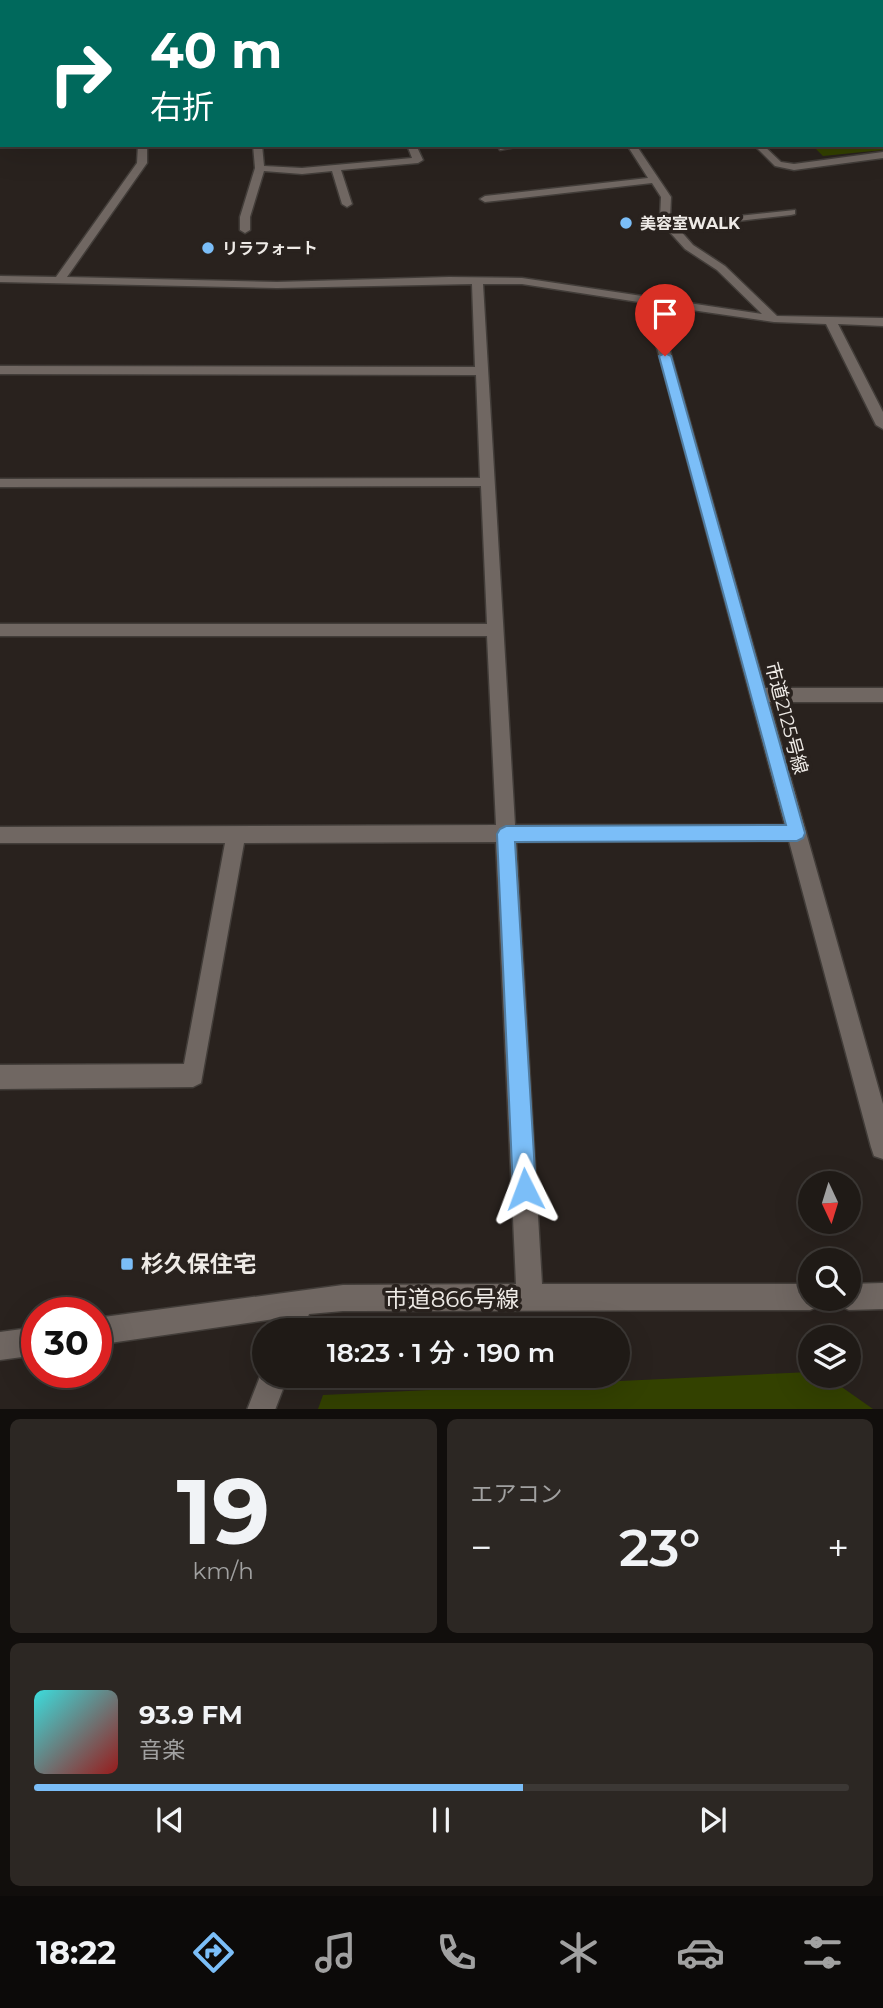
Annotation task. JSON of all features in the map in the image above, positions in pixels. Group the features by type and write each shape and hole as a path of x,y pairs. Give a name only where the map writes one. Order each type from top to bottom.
{"street":[{"path":"59,281 142,163 143,147"},
{"path":"245,230 245,218 260,168 257,147"},
{"path":"260,168 302,171 418,159 412,147"},
{"path":"632,147 666,197 664,219 689,247 721,268 774,319"},
{"path":"760,147 778,164 794,167 883,155"},
{"path":"336,169 347,204"},
{"path":"485,199 655,180"},
{"path":"760,201 774,214"},
{"path":"670,226 792,212"},
{"path":"0,279 277,285 522,281 774,319 883,322"},
{"path":"477,280 530,1299"},
{"name":"市道2125号線","path":"650,301 883,1147"},
{"path":"831,322 882,422"},
{"path":"0,370 482,371"},
{"path":"0,483 488,482"},
{"path":"0,630 495,630"},
{"path":"759,695 883,695"},
{"path":"0,835 797,833"},
{"path":"0,1077 193,1075 236,835"},
{"path":"861,1297 883,1296"},
{"name":"市道866号線","path":"112,1330 343,1298 798,1297"},
{"path":"294,1318 300,1302"},
{"path":"0,1346 21,1343"},
{"path":"261,1409 269,1388"}],"green space":[{"path":"814,147 883,147 883,150 823,156"},
{"path":"798,1373 798,1388 843,1388 873,1409 318,1409 323,1395 471,1388 630,1388 630,1381"}],"place":[{"name":"美容室WALK","path":"626,223"},
{"name":"リラフォート","path":"208,248"},
{"name":"杉久保住宅","path":"127,1264"}],"route":[{"path":"525,1189 506,834 797,833 665,356"}]}
